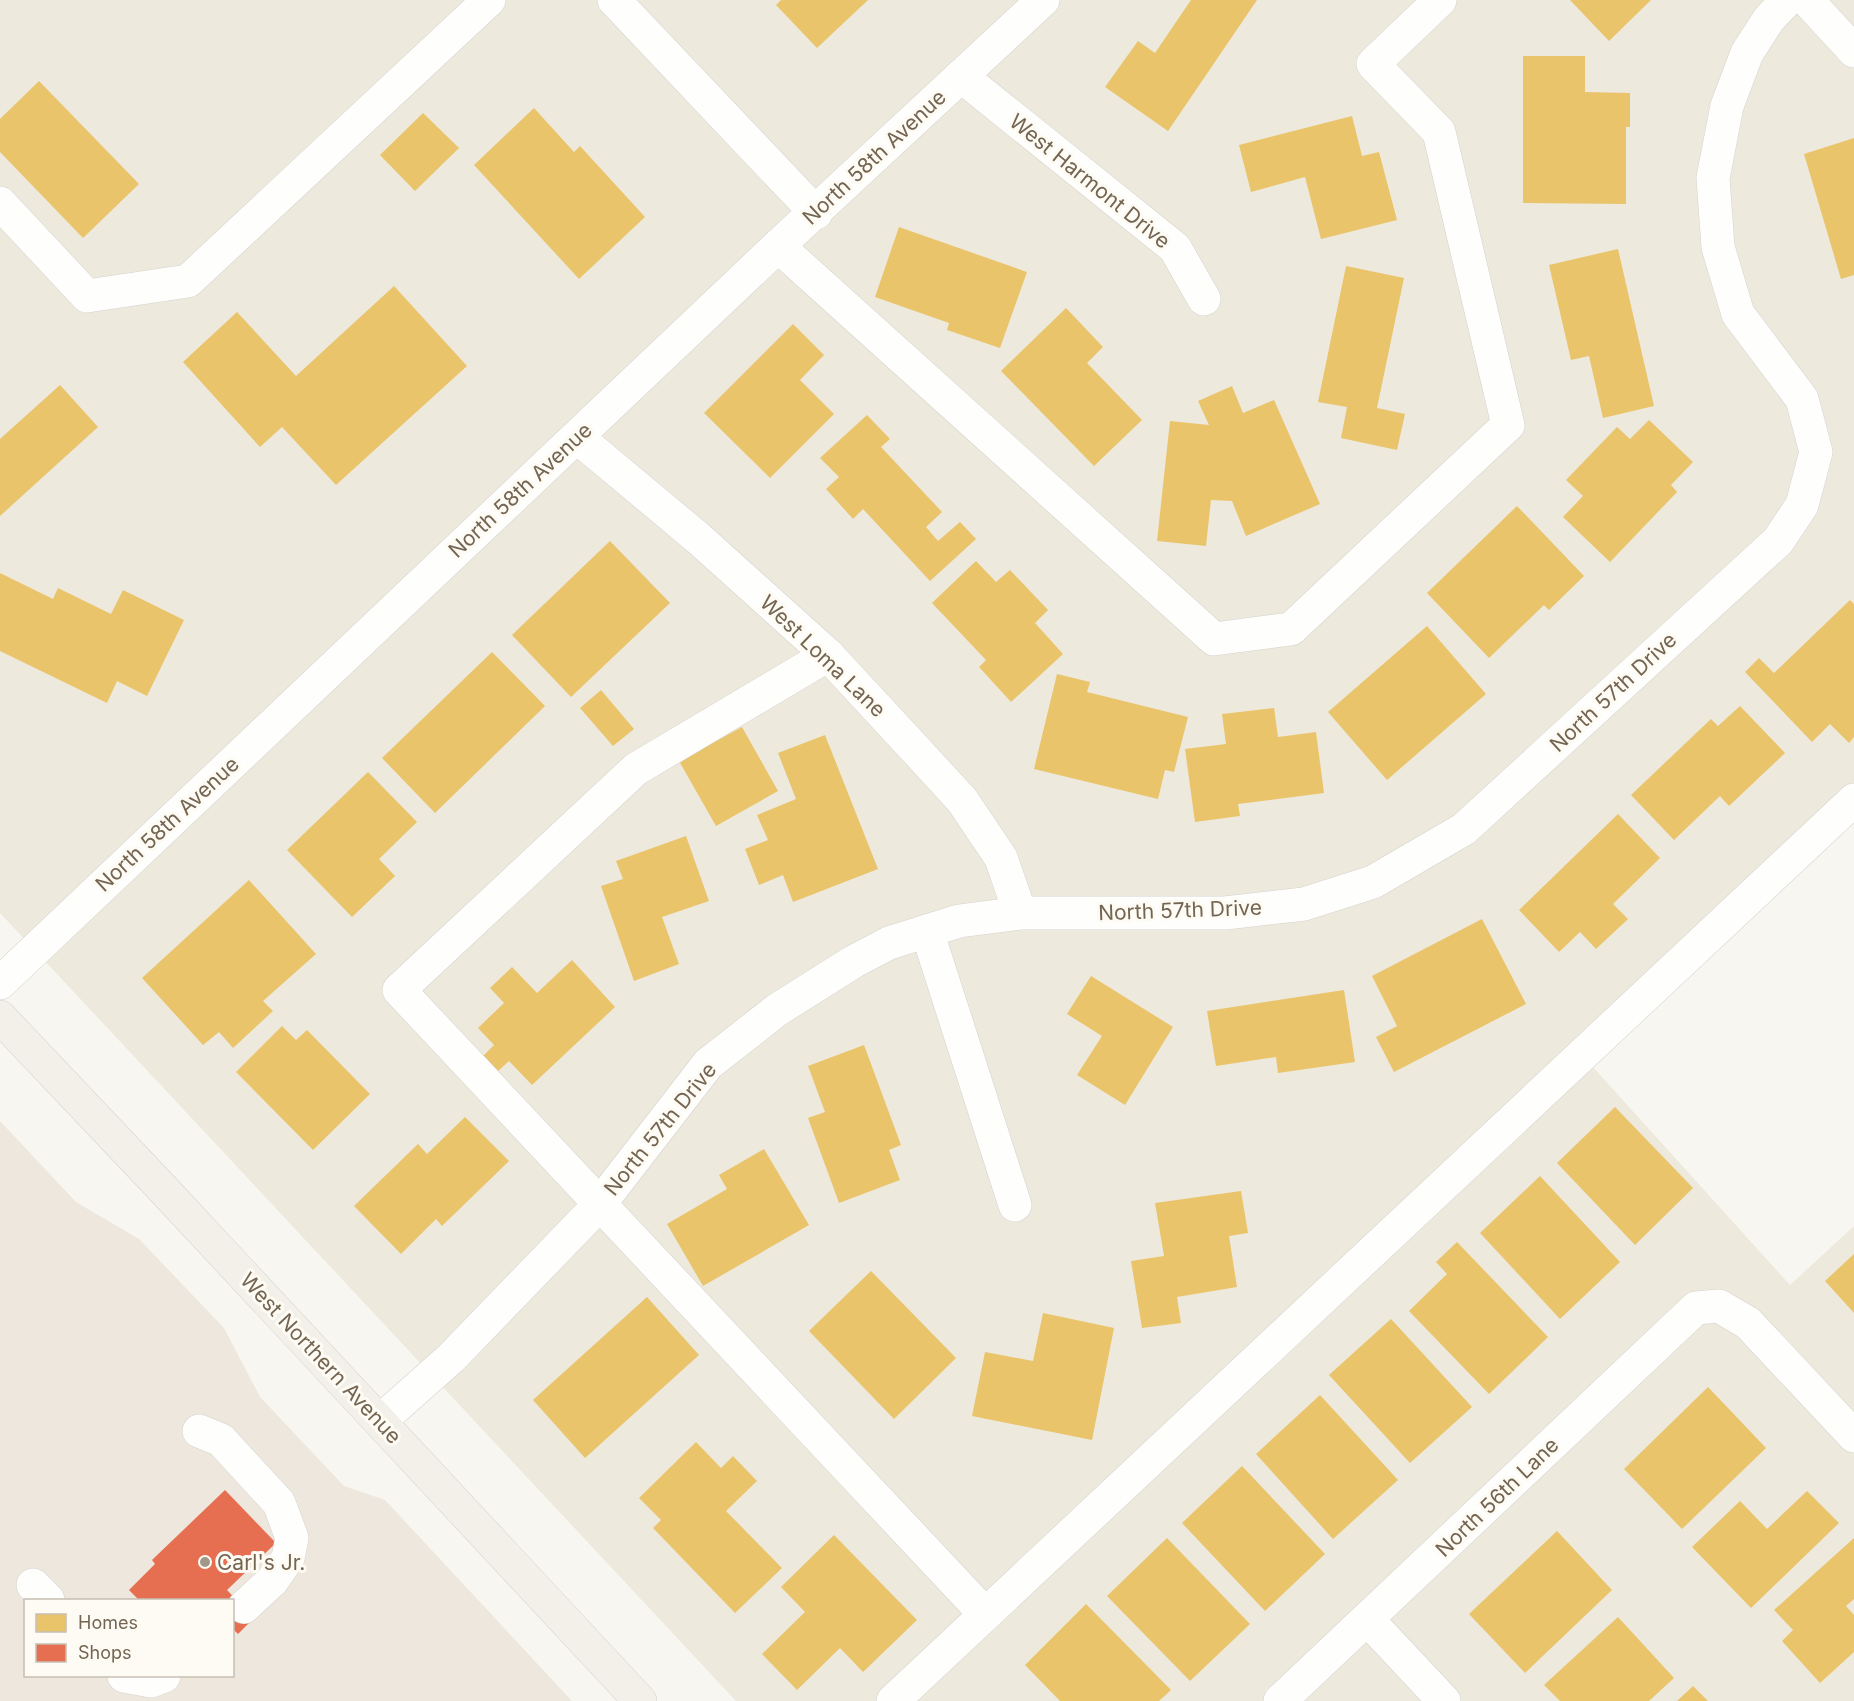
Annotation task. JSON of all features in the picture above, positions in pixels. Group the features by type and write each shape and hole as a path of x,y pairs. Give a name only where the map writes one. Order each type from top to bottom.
{"main road":[{"name":"West Northern Avenue","path":"0,1017 640,1701"}],"street":[{"path":"0,203 87,296 188,280 489,0"},
{"path":"614,0 816,213"},
{"name":"North 58th Avenue","path":"0,983 778,246 1043,0"},
{"path":"778,246 1214,639 1291,629 1508,425 1439,132 1373,64 1440,0"},
{"name":"North 57th Drive","path":"380,1421 451,1358 599,1205 708,1064 777,1010 853,962 890,944 959,921 1020,914 1225,913 1304,904 1373,882 1464,829 1778,541 1802,505 1816,452 1802,399 1738,314 1718,247 1713,177 1727,106 1747,53 1769,19 1787,0"},
{"path":"1807,0 1854,51"},
{"name":"West Harmont Drive","path":"962,76 1174,248 1204,299"},
{"name":"West Loma Lane","path":"577,437 698,538 828,655 962,800 1000,858 1020,914"},
{"path":"828,655 636,769 399,990 985,1614"},
{"path":"893,1701 1854,800"},
{"path":"927,931 1015,1205"},
{"name":"North 56th Lane","path":"1280,1701 1696,1308 1719,1306 1748,1323 1854,1436"},
{"path":"199,1431 221,1440 279,1503 292,1538 288,1558 272,1581 244,1607"},
{"path":"1368,1620 1444,1701"},
{"path":"128,1677 151,1682 162,1677"}],"shaded area":[{"path":"0,0 1854,0 1854,818 1592,1066 1790,1285 1854,1226 1854,1701 736,1701 0,913"},
{"path":"0,1121 76,1202 139,1239 224,1328 260,1397 344,1486 385,1500 572,1701 0,1701"}],"building: Homes":[{"path":"781,0 868,0 817,48 776,5"},
{"path":"1191,0 1257,0 1168,131 1105,87 1138,41 1155,53"},
{"path":"1570,0 1651,0 1609,41"},
{"path":"1523,56 1585,56 1585,92 1630,93 1630,127 1626,127 1626,204 1523,203"},
{"path":"39,81 139,184 83,238 0,152 0,119"},
{"path":"534,108 574,152 580,146 645,217 579,279 474,165"},
{"path":"423,113 459,148 415,191 380,155"},
{"path":"1352,116 1362,156 1379,152 1397,220 1321,239 1305,177 1251,192 1239,145"},
{"path":"1854,138 1854,275 1841,279 1804,154"},
{"path":"899,227 1027,272 1000,348 947,330 949,323 875,297"},
{"path":"1618,249 1654,406 1603,418 1589,356 1571,360 1549,265"},
{"path":"1346,266 1404,278 1377,408 1405,414 1397,450 1341,438 1347,407 1318,402"},
{"path":"394,286 467,366 336,485 282,427 260,447 183,362 237,312 296,376"},
{"path":"1066,308 1103,347 1087,363 1142,420 1094,466 1001,371"},
{"path":"793,324 824,355 800,380 834,414 770,478 704,413"},
{"path":"60,385 98,427 0,516 0,439"},
{"path":"1232,386 1243,413 1274,400 1320,504 1246,536 1232,501 1211,500 1206,546 1157,541 1170,421 1209,425 1198,401"},
{"path":"867,415 890,439 881,447 942,512 926,527 938,541 960,522 976,539 930,581 863,509 853,519 826,489 839,477 820,458"},
{"path":"1649,420 1693,462 1671,485 1677,492 1610,562 1563,517 1583,496 1566,480 1617,427 1630,439"},
{"path":"1517,506 1584,576 1549,610 1544,605 1489,658 1427,593"},
{"path":"610,541 670,603 571,697 512,635"},
{"path":"976,561 996,582 1010,570 1048,610 1035,623 1063,654 1011,702 979,667 986,660 932,603"},
{"path":"0,573 53,599 58,588 111,614 123,590 184,620 147,696 117,681 107,703 0,651"},
{"path":"1850,600 1854,604 1854,737 1849,743 1830,724 1812,742 1745,672 1759,658 1774,673"},
{"path":"1427,626 1486,694 1387,780 1328,712"},
{"path":"492,652 545,706 435,813 382,758"},
{"path":"1057,674 1090,682 1087,692 1188,717 1174,772 1165,770 1158,799 1034,769"},
{"path":"601,690 634,729 613,746 580,708"},
{"path":"1740,706 1785,753 1729,806 1720,796 1674,840 1631,795 1711,719 1718,726"},
{"path":"1274,708 1278,737 1316,732 1324,793 1238,804 1240,816 1195,822 1185,749 1226,744 1222,714"},
{"path":"742,727 778,791 716,826 679,761"},
{"path":"825,735 878,869 793,902 783,875 759,885 745,849 768,840 757,815 796,799 778,753"},
{"path":"368,772 417,822 379,859 395,876 352,917 287,850"},
{"path":"1618,814 1660,858 1613,904 1628,919 1596,949 1580,932 1559,952 1519,910"},
{"path":"686,836 709,901 662,917 679,964 634,981 601,886 623,879 616,861"},
{"path":"249,880 316,954 263,1001 273,1011 233,1048 219,1032 203,1045 142,978"},
{"path":"1482,919 1526,1004 1394,1072 1376,1037 1397,1026 1372,976"},
{"path":"572,960 615,1007 532,1085 509,1061 496,1073 481,1058 494,1045 478,1028 504,1003 490,988 512,967 537,993"},
{"path":"1091,976 1173,1027 1125,1105 1077,1075 1102,1036 1067,1014"},
{"path":"1344,990 1355,1062 1278,1073 1276,1057 1216,1066 1207,1011"},
{"path":"282,1026 296,1040 307,1030 370,1094 313,1150 236,1072"},
{"path":"864,1045 901,1145 889,1150 900,1180 839,1203 808,1118 825,1112 808,1066"},
{"path":"1615,1107 1693,1188 1635,1245 1557,1163"},
{"path":"465,1117 509,1161 442,1226 436,1219 401,1254 354,1206 418,1144 427,1154"},
{"path":"764,1149 809,1225 703,1286 667,1224 727,1189 719,1175"},
{"path":"1540,1176 1620,1262 1560,1319 1480,1233"},
{"path":"1241,1191 1248,1233 1229,1236 1237,1287 1177,1297 1181,1323 1142,1328 1131,1261 1164,1256 1155,1203"},
{"path":"1457,1242 1548,1337 1489,1394 1409,1311 1447,1274 1436,1262"},
{"path":"1854,1254 1854,1313 1825,1281"},
{"path":"871,1271 956,1358 894,1419 809,1331"},
{"path":"647,1297 699,1355 585,1458 533,1400"},
{"path":"1043,1313 1114,1328 1092,1440 972,1416 985,1352 1033,1361"},
{"path":"1391,1319 1472,1407 1410,1463 1329,1375"},
{"path":"1708,1387 1766,1448 1682,1529 1624,1469"},
{"path":"1320,1395 1398,1480 1333,1539 1256,1454"},
{"path":"696,1442 721,1468 733,1456 757,1481 726,1511 782,1568 735,1613 653,1528 661,1520 639,1498"},
{"path":"1242,1466 1325,1554 1265,1611 1182,1523"},
{"path":"1807,1491 1839,1523 1751,1608 1692,1547 1740,1501 1767,1529"},
{"path":"1557,1531 1612,1590 1525,1673 1469,1614"},
{"path":"834,1535 917,1620 863,1672 840,1648 797,1690 762,1654 805,1612 781,1587"},
{"path":"1167,1538 1250,1624 1190,1681 1107,1596"},
{"path":"1854,1538 1854,1599 1846,1606 1854,1615 1854,1652 1820,1683 1782,1641 1793,1630 1774,1610"},
{"path":"1086,1604 1171,1690 1159,1701 1060,1701 1025,1665"},
{"path":"1618,1617 1674,1678 1649,1701 1560,1701 1544,1685"},
{"path":"1693,1686 1708,1701 1677,1701"}],"building: Shops":[{"name":"Carl's Jr.","path":"225,1490 276,1543 227,1590 254,1618 238,1634 234,1630 234,1599 138,1599 129,1590 155,1564 152,1560"}],"place":[{"name":"Carl's Jr.","path":"205,1562"}]}
